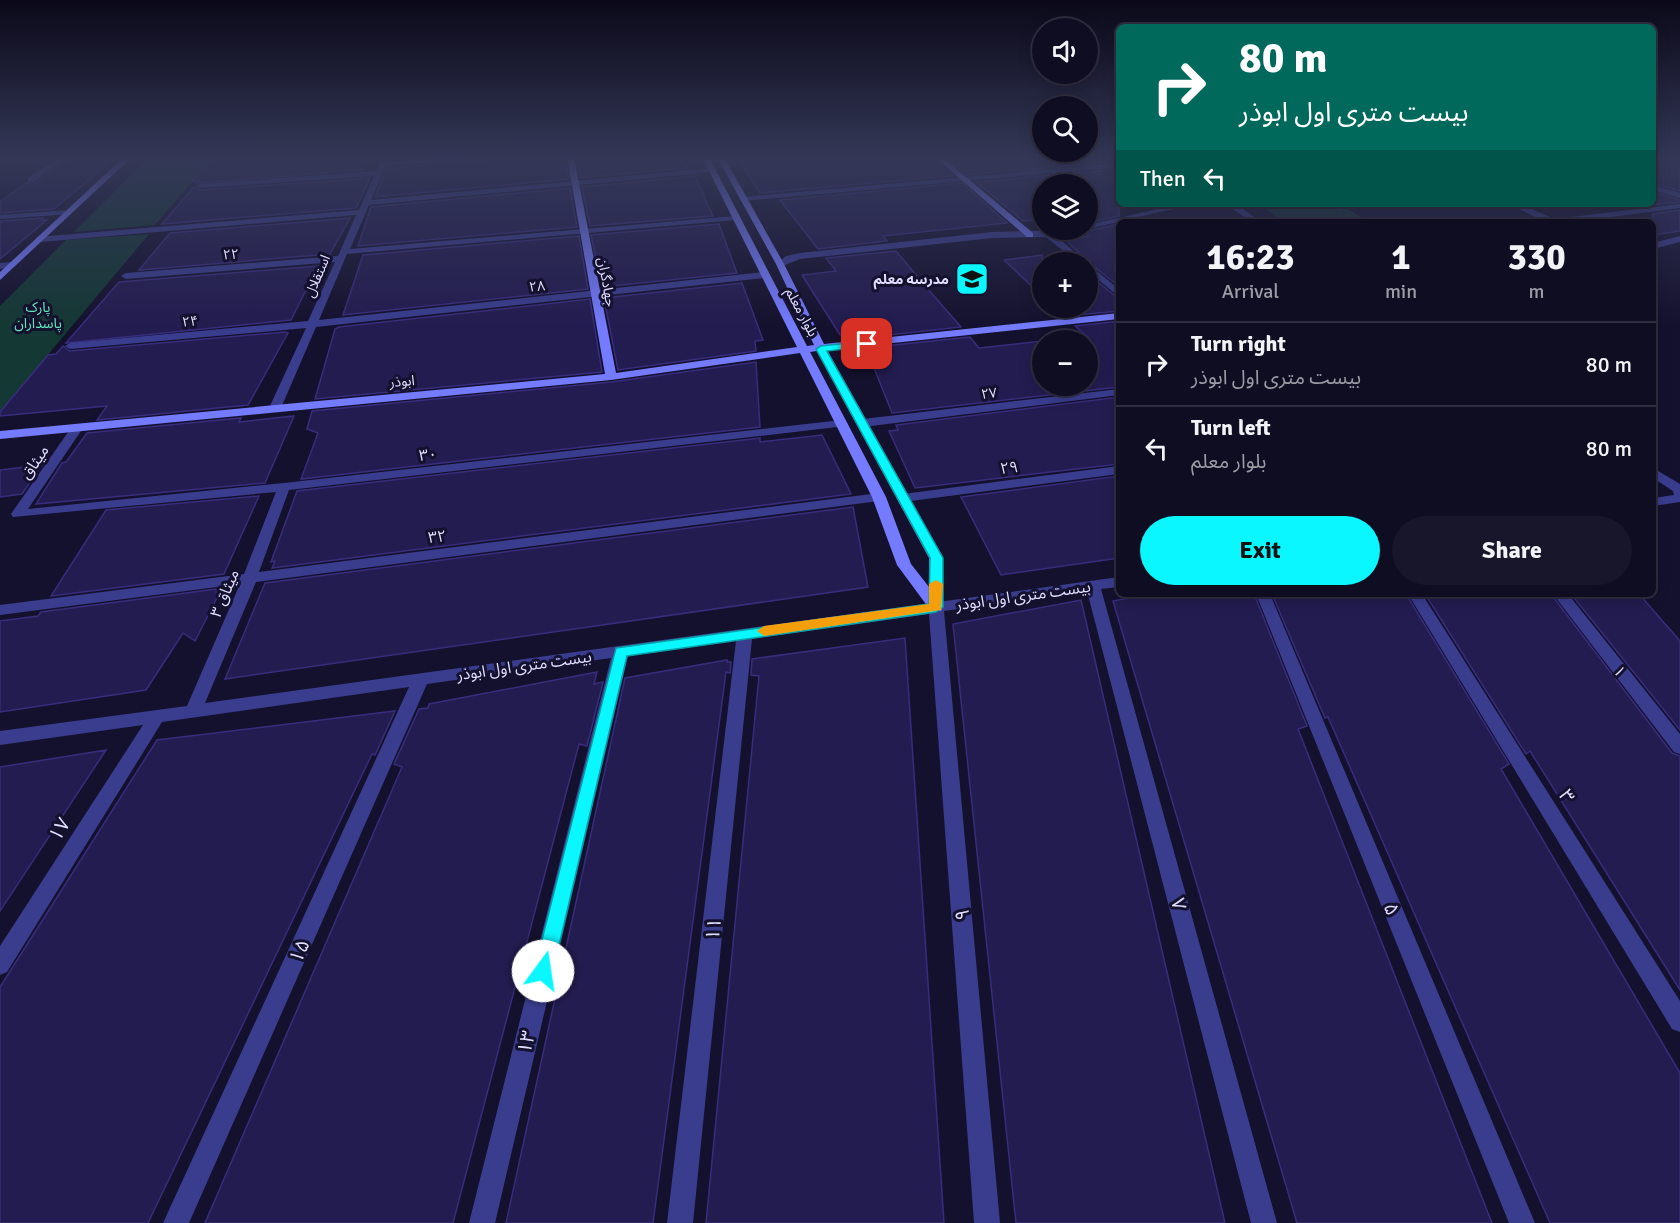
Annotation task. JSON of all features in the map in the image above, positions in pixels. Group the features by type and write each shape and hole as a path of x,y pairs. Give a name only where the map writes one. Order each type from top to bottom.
{"street":[{"path":"0,217 40,214"},
{"path":"0,277 66,214"},
{"path":"40,239 335,214"},
{"name":"استقلال","path":"275,408 359,214"},
{"name":"جهادگران","path":"581,214 611,377"},
{"name":"بلوار معلم","path":"734,214 879,497 904,565 936,607"},
{"name":"بلوار معلم","path":"752,214 780,264 821,349 936,558 936,607"},
{"path":"1006,214 1030,235"},
{"path":"1137,219 1155,214"},
{"path":"1578,219 1616,214"},
{"name":"۲۲","path":"126,276 736,218"},
{"path":"1098,226 1116,225"},
{"name":"۲۸","path":"312,324 595,293 763,271 780,264 798,266 1002,243 1030,235"},
{"path":"1656,245 1680,239"},
{"path":"1055,240 1070,252"},
{"path":"0,266 13,265"},
{"path":"1098,276 1116,291"},
{"name":"ابوذر","path":"0,435 611,377 805,349 1116,316"},
{"name":"۲۴","path":"70,346 312,324"},
{"name":"۲۷","path":"863,423 1116,392"},
{"name":"۳۰","path":"18,514 284,487 842,424"},
{"name":"میثاق","path":"18,514 77,428"},
{"name":"۲۹","path":"903,498 1116,470"},
{"path":"1656,474 1679,489 1680,496 1656,501"},
{"name":"میثاق ۳","path":"193,711 250,578 284,487"},
{"name":"۳۲","path":"0,610 879,497"},
{"name":"بیست متری اول ابوذر","path":"0,738 1116,582"},
{"name":"۷","path":"1093,585 1264,1223"},
{"name":"۵","path":"1264,597 1522,1223"},
{"name":"۳","path":"1417,597 1680,1021"},
{"name":"۱","path":"1562,597 1680,747"},
{"name":"۹","path":"936,607 987,1223"},
{"name":"۱۱","path":"681,1223 745,634"},
{"name":"۱۳","path":"482,1223 621,651"},
{"name":"۱۵","path":"176,1223 421,679"},
{"name":"۱۷","path":"0,965 157,716"}],"green space":[{"path":"92,214 164,214 155,225 74,232"},
{"path":"1273,214 1356,214 1364,219 1280,219"},
{"name":"پارک پاسداران","path":"149,234 0,412 0,306 66,240"}],"building":[{"path":"171,214 282,214 162,224"},
{"path":"369,214 575,214 577,227 358,246"},
{"path":"588,214 712,214 713,216 590,226"},
{"path":"791,214 997,214 1007,223 883,236 887,241 818,249"},
{"path":"1015,214 1032,214 1032,220 1023,221"},
{"path":"1098,214 1119,214 1119,216 1098,221"},
{"path":"1653,214 1680,214 1680,231 1656,235 1656,219 1653,219"},
{"path":"43,218 41,220 47,220 0,259 0,221"},
{"path":"350,218 330,254 139,270 170,233"},
{"path":"719,224 737,273 602,287 591,235"},
{"path":"1116,225 1116,284 1098,270 1098,252 1078,252 1067,241 1098,240 1098,229"},
{"path":"579,236 588,289 343,315 363,255"},
{"path":"896,251 961,327 862,338 860,332 840,335 802,275 836,271 826,258"},
{"path":"1032,256 1032,287 1004,260"},
{"path":"318,266 291,320 66,343 119,282"},
{"path":"1098,282 1116,297 1116,311 1098,313"},
{"path":"742,283 763,340 755,341 756,351 618,370 604,298"},
{"path":"590,299 602,372 315,399 335,329 339,327"},
{"path":"1116,321 1116,387 1098,389 1098,330 1080,330 1075,326"},
{"path":"288,333 248,405 97,420 107,406 0,416 0,412 48,355 56,354 63,346 70,351"},
{"path":"970,337 979,348 1032,342 1032,396 1040,396 892,413 866,348"},
{"path":"756,362 760,427 301,479 318,433 307,429 312,411 611,382"},
{"path":"1116,397 1116,464 915,488 889,431 898,430 896,425"},
{"path":"294,416 265,483 36,504 62,463 66,462 87,433 241,418 239,422"},
{"path":"822,435 851,494 272,568 275,561 271,562 297,491 760,438 760,442"},
{"path":"42,465 22,494 0,497 0,470"},
{"path":"1116,476 1116,558 1001,575 961,497"},
{"path":"259,496 224,574 51,596 106,510"},
{"path":"853,507 868,587 225,679 265,583"},
{"path":"217,589 216,592 220,592 195,641 183,633 146,690 0,712 0,621 38,616 41,612"},
{"path":"1133,597 1255,597 1307,726 1298,729 1492,1223 1297,1223 1113,601"},
{"path":"1273,597 1408,597 1509,764 1501,769 1680,1073 1680,1223 1550,1223 1328,717 1325,718"},
{"path":"1427,597 1553,597 1672,753 1680,756 1680,990 1530,751 1526,754"},
{"path":"1573,597 1642,597 1680,641 1680,730"},
{"path":"1081,600 1225,1223 1016,1223 953,624"},
{"path":"905,638 944,1223 706,1223 759,676 751,675 752,659"},
{"path":"727,660 731,662 730,673 726,672 653,1223 506,1223 625,678"},
{"path":"597,672 594,684 603,682 587,746 579,744 453,1223 205,1223 402,767 394,764 419,709 428,708 429,704"},
{"path":"395,711 375,755 372,754 148,1223 0,1223 0,987 157,740"},
{"path":"106,750 0,911 0,767"}],"slow traffic":[{"path":"764,631 936,607 936,584"}],"place":[{"name":"مدرسه معلم","path":"972,279"}],"route":[{"path":"543,971 621,651 936,607 936,558 821,349 867,344"}]}
